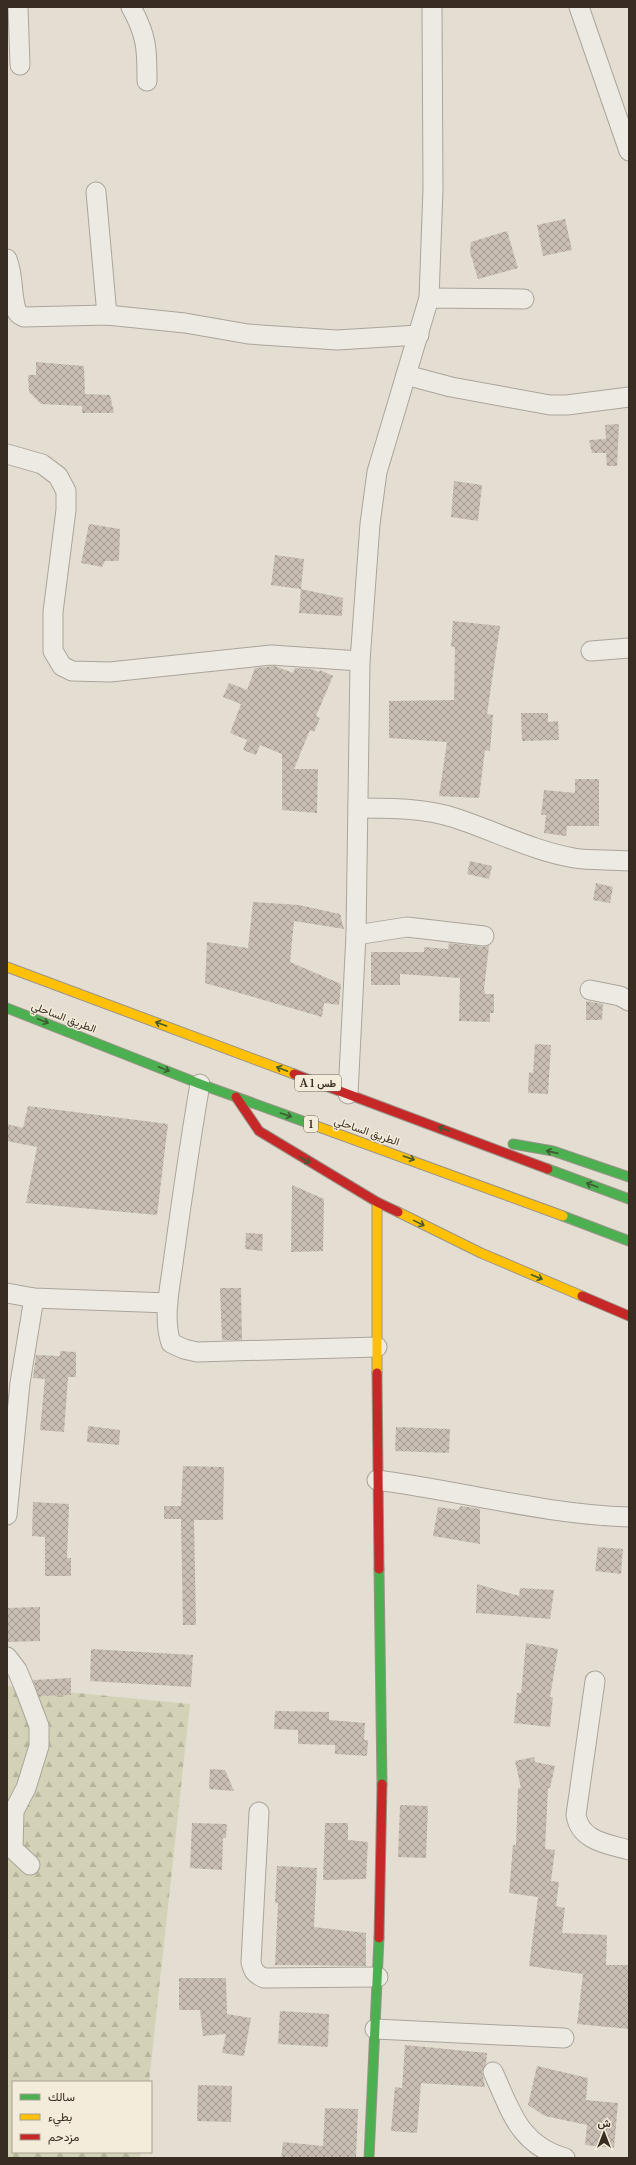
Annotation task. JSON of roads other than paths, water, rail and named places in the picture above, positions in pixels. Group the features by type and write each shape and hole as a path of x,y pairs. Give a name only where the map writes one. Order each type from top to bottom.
{"main road":[{"name":"A 1 طس","path":"7,967 629,1198"},
{"name":"الطريق الساحلي","path":"7,1008 200,1084 477,1183 629,1242"},
{"path":"236,1097 259,1131 377,1202 482,1253 629,1316"},
{"path":"458,1135 553,1151 629,1177"},
{"path":"369,2158 378,1977 383,1755 377,1480 377,1202"}],"street":[{"path":"18,7 20,65"},
{"path":"131,7 141,25 146,43 147,81"},
{"path":"348,1094 356,935 360,661 365,576 377,472 419,335 428,298 433,189 432,7"},
{"path":"579,7 629,151"},
{"path":"96,192 107,315"},
{"path":"7,259 13,279 16,309 18,314 24,317 107,315 185,323 248,334 337,340 419,335"},
{"path":"428,298 524,299"},
{"path":"406,376 451,387 487,392 545,405 567,405 629,397"},
{"path":"7,454 42,464 58,476 66,491 66,510 53,612 53,651 62,666 72,671 110,672 271,655 360,661"},
{"path":"591,651 629,648"},
{"path":"358,808 422,811 454,817 508,838 560,855 576,858 629,861"},
{"path":"356,935 406,927 484,936"},
{"path":"590,990 620,996 629,1001"},
{"path":"200,1084 185,1175 168,1303 167,1330 171,1343 184,1350 197,1352 377,1347"},
{"path":"7,1293 34,1298 168,1303"},
{"path":"7,1515 20,1384 34,1298"},
{"path":"377,1480 424,1487 516,1505 629,1516"},
{"path":"7,1656 22,1682 39,1726 39,1746 33,1767 26,1788 14,1811 13,1849 30,1865"},
{"path":"595,1682 576,1815 577,1822 592,1840 629,1850"},
{"path":"259,1812 251,1962 253,1970 257,1975 264,1978 378,1977"},
{"path":"375,2029 564,2038"},
{"path":"493,2072 517,2125 526,2137 552,2154 565,2158"}]}
